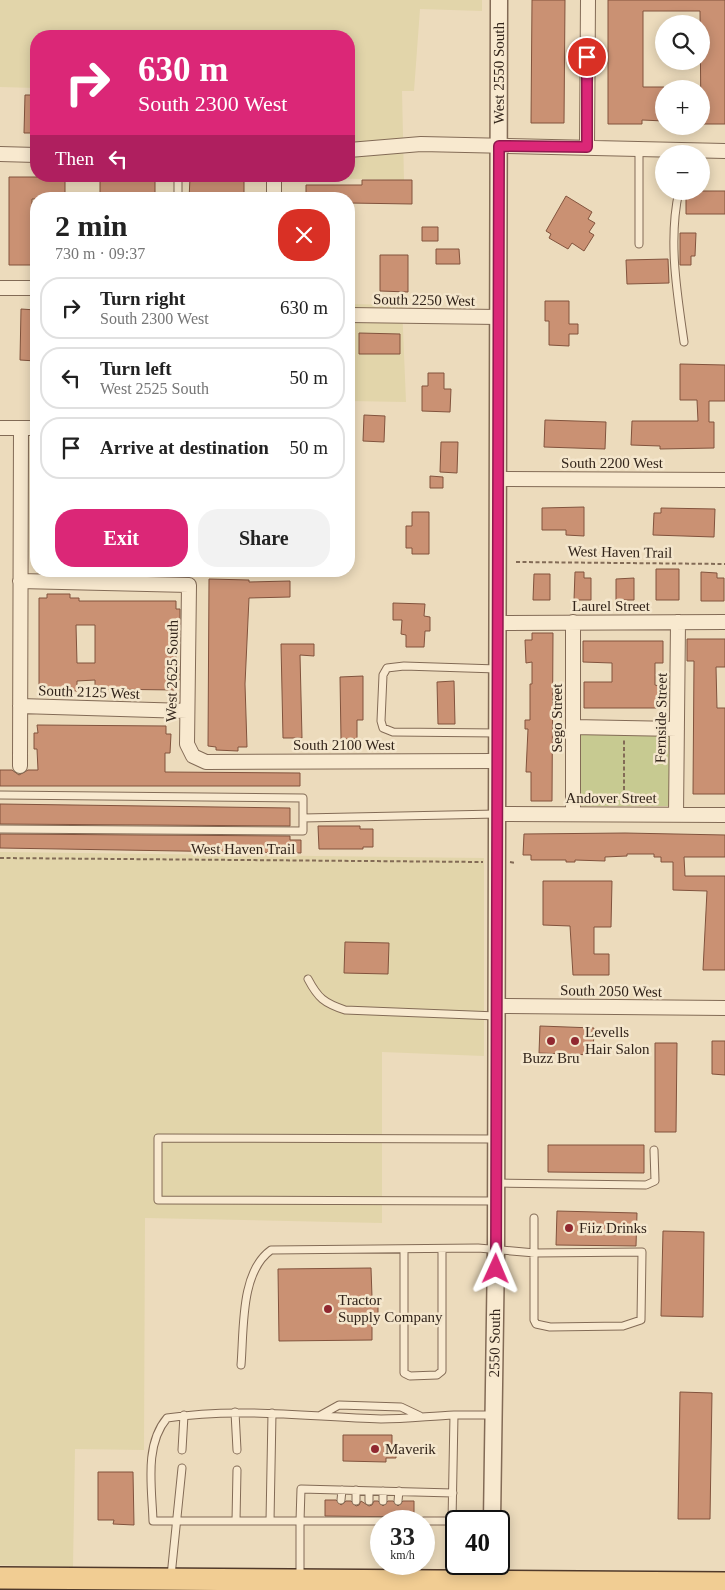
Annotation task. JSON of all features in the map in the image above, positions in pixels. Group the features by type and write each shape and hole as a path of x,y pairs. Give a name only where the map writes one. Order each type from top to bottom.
{"main road":[{"path":"510,1573 671,1586 725,1583"},
{"path":"0,1578 300,1580 373,1585 421,1585 476,1575"}],"street":[{"name":"West 2550 South","path":"499,0 499,146"},
{"path":"587,147 588,0"},
{"path":"355,150 421,144 655,150"},
{"name":"2550 South","path":"492,1510 496,1250 499,146"},
{"path":"710,151 725,151"},
{"path":"0,154 30,155"},
{"path":"0,288 30,288"},
{"name":"South 2250 West","path":"355,315 498,317"},
{"path":"0,428 30,428"},
{"path":"20,766 21,428"},
{"name":"South 2200 West","path":"498,479 725,480"},
{"name":"West 2625 South","path":"20,582 189,585 187,744 193,756"},
{"name":"Sego Street","path":"573,622 573,814"},
{"name":"Fernside Street","path":"676,815 678,622"},
{"name":"Laurel Street","path":"498,623 725,622"},
{"name":"South 2125 West","path":"20,706 187,711"},
{"path":"573,727 677,729"},
{"name":"South 2100 West","path":"193,756 206,762 497,761"},
{"name":"Andover Street","path":"497,814 725,815"},
{"name":"South 2050 West","path":"497,1011 725,1008"}],"lane":[{"path":"638,244 639,149"},
{"path":"677,200 675,271 684,342"},
{"path":"498,669 404,666 387,668 383,675 381,721 384,728 392,732 498,733"},
{"path":"0,795 303,798 303,831 0,829"},
{"path":"303,818 497,814"},
{"path":"308,979 316,994 330,1005 345,1010 497,1011"},
{"path":"496,1139 158,1138 158,1200 496,1201"},
{"path":"496,1183 646,1185 654,1181 654,1150"},
{"path":"242,1365 249,1281 261,1257 271,1250 478,1248 535,1253 642,1252 641,1320 624,1326 550,1327 536,1324 534,1320 535,1253 534,1218"},
{"path":"404,1249 404,1373 410,1376 437,1375 442,1370 442,1249"},
{"path":"321,1415 339,1405 402,1406 421,1417"},
{"path":"370,1519 152,1521 152,1456 154,1440 160,1426 167,1418 203,1412 272,1413 383,1419 494,1415"},
{"path":"235,1412 238,1450"},
{"path":"270,1521 272,1413"},
{"path":"182,1450 184,1415"},
{"path":"435,1521 452,1521 454,1415"},
{"path":"171,1579 182,1468"},
{"path":"236,1521 237,1470"},
{"path":"300,1580 301,1489 453,1493"},
{"path":"342,1490 342,1500"},
{"path":"356,1490 356,1501"},
{"path":"369,1491 369,1501"},
{"path":"383,1491 383,1501"},
{"path":"398,1501 399,1492"}],"path":[{"name":"West Haven Trail","path":"516,562 725,564"},
{"path":"624,740 624,804"},
{"name":"West Haven Trail","path":"0,858 485,862"}],"shaded area":[{"path":"0,0 482,0 482,11 420,9 414,91 402,91 404,180 355,179 355,30 30,30 30,88 0,87"},
{"path":"355,304 402,305 406,402 355,401"},
{"path":"0,852 484,858 484,1056 382,1052 382,1223 145,1218 144,1450 75,1449 73,1567 0,1565"}],"green space":[{"path":"579,732 672,732 672,806 579,806"}],"building":[{"path":"532,0 565,0 564,123 531,123"},
{"path":"608,0 725,0 725,124 710,124 710,80 701,80 701,70 710,70 710,15 700,15 700,11 643,11 643,87 655,87 655,121 642,120 642,124 608,124"},
{"path":"25,95 30,95 30,133 24,133"},
{"path":"9,177 30,177 30,182 65,182 65,192 30,192 30,265 9,265"},
{"path":"362,180 412,180 412,204 355,203 355,192 306,192 306,185 362,185"},
{"path":"100,182 155,182 155,192 100,192"},
{"path":"190,182 244,182 244,192 189,192"},
{"path":"710,191 725,191 725,214 686,214 686,200 710,200"},
{"path":"566,196 592,212 588,219 595,223 589,232 594,235 584,251 572,243 568,249 549,238 551,234 546,231"},
{"path":"422,227 438,227 438,241 422,241"},
{"path":"680,233 696,233 695,256 691,256 691,265 680,265"},
{"path":"436,249 459,249 460,264 436,264"},
{"path":"380,255 408,255 408,292 380,291"},
{"path":"668,259 669,283 627,284 626,260"},
{"path":"545,301 569,301 569,324 578,324 578,334 569,334 569,346 549,345 549,321 545,321"},
{"path":"21,309 30,310 30,361 20,360"},
{"path":"359,333 400,334 400,354 359,354"},
{"path":"680,364 725,365 725,401 709,401 709,422 714,422 714,448 660,449 660,446 631,445 632,421 698,421 697,400 680,400"},
{"path":"428,373 444,373 444,389 451,389 450,412 422,411 422,386 428,386"},
{"path":"364,415 385,416 384,442 363,441"},
{"path":"545,420 606,422 605,449 544,447"},
{"path":"441,442 458,442 457,473 440,472"},
{"path":"430,476 443,477 443,488 430,488"},
{"path":"584,507 584,536 566,535 566,530 542,530 542,508"},
{"path":"661,508 715,509 714,537 653,535 654,513 661,513"},
{"path":"412,512 429,512 429,554 412,554 412,548 406,548 406,526 412,526"},
{"path":"656,569 679,569 679,600 656,600"},
{"path":"575,572 584,572 584,578 591,578 591,600 574,600"},
{"path":"701,572 717,573 717,578 724,578 724,601 701,601"},
{"path":"534,574 550,574 550,600 533,600"},
{"path":"634,578 634,600 616,600 616,579"},
{"path":"209,579 249,580 249,582 290,581 290,597 249,598 245,684 247,747 238,747 238,751 216,750 216,747 208,746"},
{"path":"47,594 70,594 70,598 79,598 79,601 176,601 176,609 180,609 180,625 176,625 176,666 179,666 179,680 176,680 176,690 95,689 95,680 77,681 77,691 64,690 64,696 48,695 48,690 39,690 39,598 47,598","holes":["76,625 95,625 95,663 77,663"]},
{"path":"393,603 425,604 424,616 430,617 430,631 425,631 424,647 406,647 406,635 401,634 402,620 393,620"},
{"path":"532,633 553,633 552,801 531,801 531,772 526,772 528,729 525,729 525,720 530,720 532,662 526,663 525,640 532,640"},
{"path":"687,639 725,639 725,667 716,667 717,708 725,708 725,794 693,794 694,661 687,661"},
{"path":"583,641 663,641 663,663 655,663 655,685 663,687 664,708 584,708 584,682 612,682 612,663 583,662"},
{"path":"281,644 314,644 314,656 300,655 302,738 283,738"},
{"path":"363,676 363,720 357,720 357,739 341,739 340,677"},
{"path":"454,681 455,724 438,724 437,682"},
{"path":"37,725 166,726 166,734 171,734 170,753 165,753 165,772 300,773 300,786 0,786 0,770 12,770 19,775 28,770 38,770 37,749 34,749 34,733 38,733"},
{"path":"0,804 290,808 290,826 0,824"},
{"path":"318,826 360,826 360,829 373,829 373,847 363,847 363,849 319,849"},
{"path":"625,833 725,835 725,857 684,857 685,876 725,876 725,970 703,970 707,891 673,890 673,862 661,862 661,857 654,857 654,854 627,854 627,856 605,857 605,861 575,860 575,862 566,862 566,860 531,860 531,855 523,855 524,834"},
{"path":"0,834 290,836 290,840 301,840 301,853 0,848"},
{"path":"543,881 612,881 611,927 594,927 594,954 609,954 609,975 573,975 570,926 543,925"},
{"path":"345,942 389,943 388,974 344,973"},
{"path":"540,1026 594,1028 593,1055 539,1053"},
{"path":"712,1041 725,1041 725,1075 712,1074"},
{"path":"655,1043 677,1043 676,1132 655,1132"},
{"path":"548,1145 644,1145 644,1173 548,1172"},
{"path":"557,1211 637,1213 636,1246 556,1245"},
{"path":"663,1231 704,1232 703,1317 661,1316"},
{"name":"Tractor Supply Company","path":"371,1268 372,1297 378,1297 378,1313 372,1313 372,1340 279,1341 278,1269"},
{"path":"680,1392 712,1393 710,1519 678,1519"},
{"path":"343,1435 392,1435 392,1444 396,1444 396,1458 386,1458 386,1462 343,1461"},
{"path":"98,1472 133,1472 134,1525 113,1524 114,1520 98,1520"},
{"path":"325,1500 336,1500 341,1505 346,1501 351,1501 356,1506 361,1501 369,1506 374,1501 378,1501 383,1506 388,1501 393,1501 398,1506 403,1501 414,1501 414,1510 370,1510 370,1517 325,1516"}],"place":[{"name":"Buzz Bru","path":"551,1041"},
{"name":"Levells Hair Salon","path":"575,1041"},
{"name":"Fiiz Drinks","path":"569,1228"},
{"name":"Tractor Supply Company","path":"328,1309"},
{"name":"Maverik","path":"375,1449"}],"route":[{"path":"496,1269 499,146 587,147 587,57"}]}
